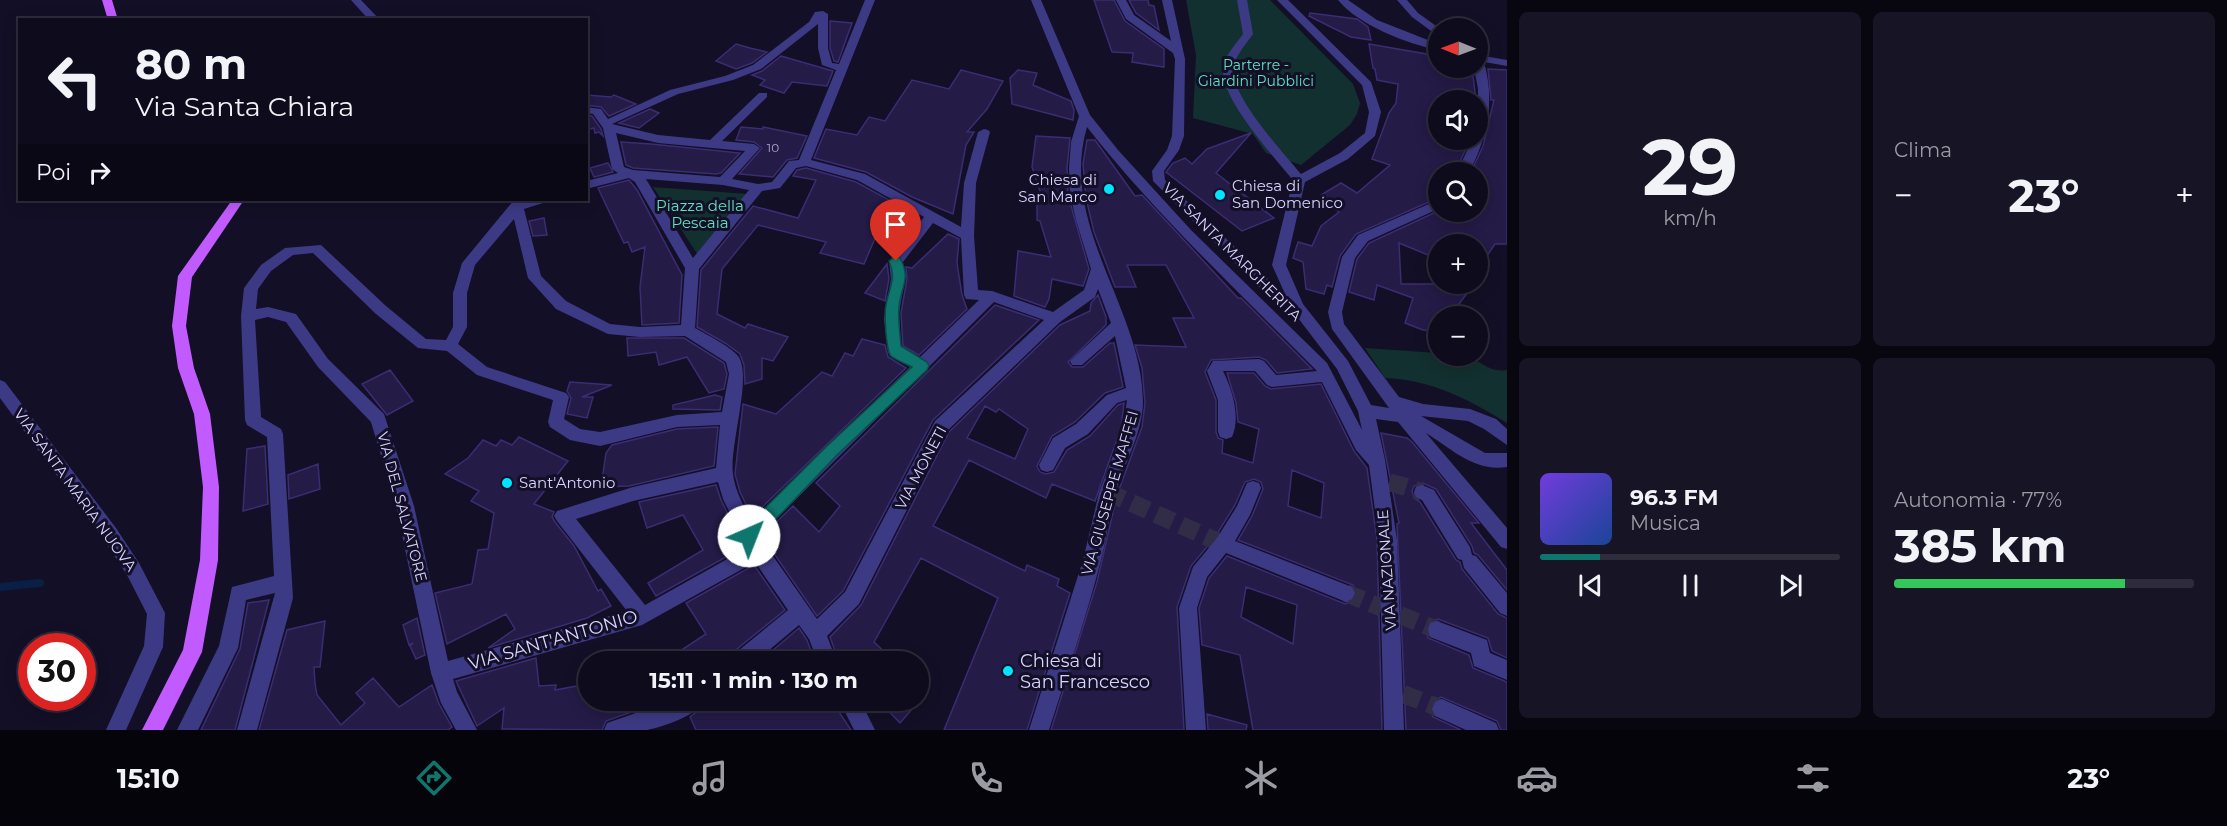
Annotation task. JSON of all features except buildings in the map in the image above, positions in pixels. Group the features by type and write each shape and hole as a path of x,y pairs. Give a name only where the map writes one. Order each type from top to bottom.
{"main road":[{"path":"107,0 112,18"},
{"path":"152,730 192,652 208,560 211,487 202,414 186,368 179,326 185,276 237,201"}],"street":[{"path":"356,0 373,18"},
{"path":"804,162 870,0"},
{"name":"VIA SANTA MARGHERITA","path":"1036,0 1085,116 1114,153 1186,233 1269,313 1328,376 1362,445 1372,459 1377,460"},
{"path":"1121,0 1130,17 1178,51"},
{"path":"1167,0 1180,59 1178,136 1173,150 1158,171 1159,181 1281,300 1297,306"},
{"path":"1242,0 1248,34 1231,59 1228,71 1231,86 1245,110 1299,180"},
{"path":"1282,0 1367,84 1375,112 1371,134 1344,156 1299,180 1279,265 1297,306"},
{"path":"1343,0 1357,12 1381,25 1428,43"},
{"path":"1402,0 1414,15 1428,26"},
{"path":"607,125 674,92 729,78 757,67 813,24 818,14 823,14 823,48 827,64 843,68"},
{"path":"1488,61 1507,63"},
{"path":"1468,162 1480,137 1485,102 1482,78"},
{"path":"712,145 763,95"},
{"path":"588,110 597,111 607,125 618,169 639,179 692,268 688,330"},
{"name":"VIA GIUSEPPE MAFFEI","path":"1039,730 1092,559 1107,492 1127,442 1135,409 1134,392 1119,324 1097,270 1086,234 1075,180 1075,152 1079,129 1085,116"},
{"path":"607,125 658,139 754,148 723,181"},
{"path":"984,132 970,183 967,236 971,295 992,296 1055,318"},
{"path":"588,185 631,174 723,181 758,188 776,185 793,164 804,162 861,177 967,236"},
{"path":"692,268 758,188"},
{"path":"518,203 535,279 561,305 608,329 639,332 688,330 732,359 737,374 729,418 724,473 731,499 754,543 816,633 823,651"},
{"path":"450,346 460,327 460,293 469,263 518,203"},
{"path":"1428,210 1363,238 1349,257 1335,312 1337,325 1403,417 1507,541"},
{"path":"922,366 896,352 892,306 900,272 896,261 931,217"},
{"path":"247,730 284,598 275,434 253,420 248,316 251,288 266,268 290,251 316,248 381,310 423,344 450,346 482,371 561,397 556,422 576,435 600,440 677,421 729,418"},
{"name":"VIA MONETI","path":"816,633 852,598 941,426 1055,318 1090,293 1097,270"},
{"name":"VIA SANT'ANTONIO","path":"441,673 642,616 754,543 832,451 992,296"},
{"name":"VIA NAZIONALE","path":"1297,306 1343,365 1363,404 1384,483 1398,692 1394,730"},
{"name":"VIA DEL SALVATORE","path":"248,316 268,312 291,318 323,363 378,419 405,506 441,673 448,696 467,730"},
{"path":"1077,361 1119,324"},
{"path":"1226,432 1228,411 1223,385 1215,371 1218,365 1259,366 1272,381 1328,376"},
{"name":"VIA SANTA MARIA NUOVA","path":"0,386 110,534 133,569 156,613 153,647 116,730"},
{"path":"1047,465 1059,443 1082,429 1112,399 1134,392"},
{"path":"1394,402 1423,410 1470,415 1490,424 1507,438"},
{"path":"1363,404 1439,431 1473,457 1496,464 1507,460"},
{"path":"642,616 563,516 633,494 724,473"},
{"path":"1196,730 1188,608 1199,573 1223,544 1244,510 1253,488"},
{"path":"1422,492 1428,495 1467,558 1507,607"},
{"path":"1223,544 1346,593"},
{"path":"187,730 228,648 238,593 283,582"},
{"path":"753,651 801,610"},
{"path":"1437,630 1480,647 1481,659 1507,670"},
{"path":"1442,709 1490,730"},
{"path":"614,730 674,711"},
{"path":"855,711 865,730"}],"green space":[{"name":"Parterre - Giardini Pubblici","path":"1186,0 1270,0 1353,84 1360,103 1357,114 1350,125 1301,165 1266,153 1253,134 1193,118 1196,55"},
{"name":"Piazza della Pescaia","path":"653,187 748,194 698,255"},
{"path":"1365,348 1428,352 1428,366 1487,366 1495,370 1507,370 1507,423 1449,392 1418,382 1385,378"}],"waterway":[{"path":"0,587 40,583"}],"tunnel":[{"path":"1389,482 1422,492"},
{"path":"1107,492 1223,544"},
{"path":"1346,593 1382,608"},
{"path":"1400,615 1437,630"},
{"path":"1403,694 1442,709"}],"place":[{"name":"Chiesa di San Marco","path":"1109,189"},
{"name":"Chiesa di San Domenico","path":"1220,195"},
{"name":"Sant'Antonio","path":"507,483"},
{"name":"Chiesa di San Francesco","path":"1008,671"}],"route":[{"path":"749,536 832,451 922,366 896,352 894,346 892,306 900,272 896,261"}]}
